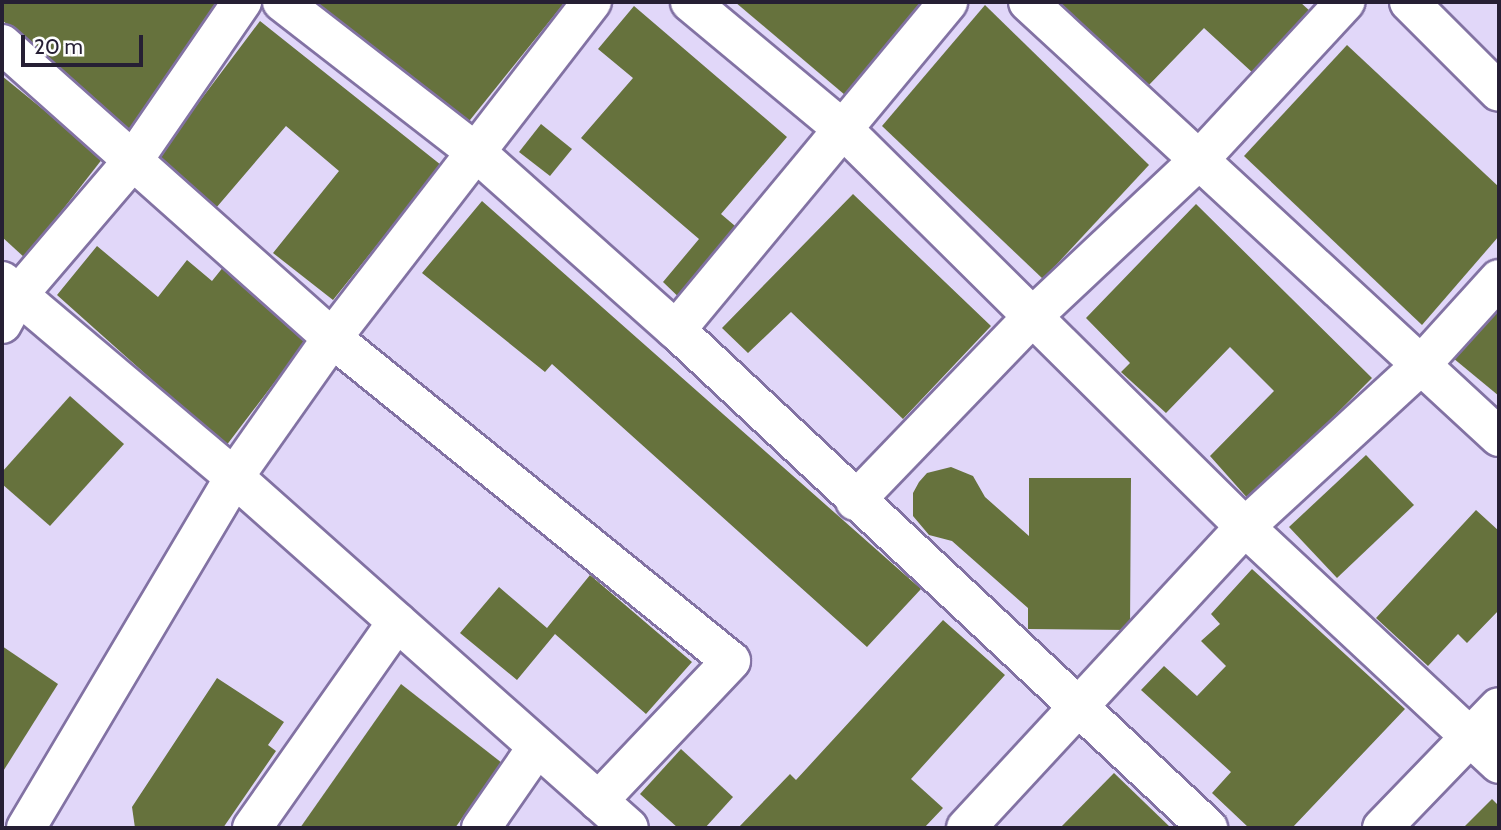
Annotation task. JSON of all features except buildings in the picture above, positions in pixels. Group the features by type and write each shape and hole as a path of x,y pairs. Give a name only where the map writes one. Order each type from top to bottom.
{"street":[{"path":"242,2 134,159 7,300 234,477 629,828"},
{"path":"282,2 477,153 676,330 855,501 1081,706 1208,828"},
{"path":"26,828 234,477 332,338 592,2"},
{"path":"690,2 845,131 1245,527 1499,764"},
{"path":"676,330 845,131 948,2"},
{"path":"1028,2 1499,437"},
{"path":"855,501 1032,317 1198,161 1345,2"},
{"path":"1409,2 1499,92"},
{"path":"2,44 332,338 731,661 598,801"},
{"path":"965,828 1245,527 1421,365 1499,279"},
{"path":"252,828 397,622"},
{"path":"1382,828 1499,707"},
{"path":"481,828 537,747"}]}
